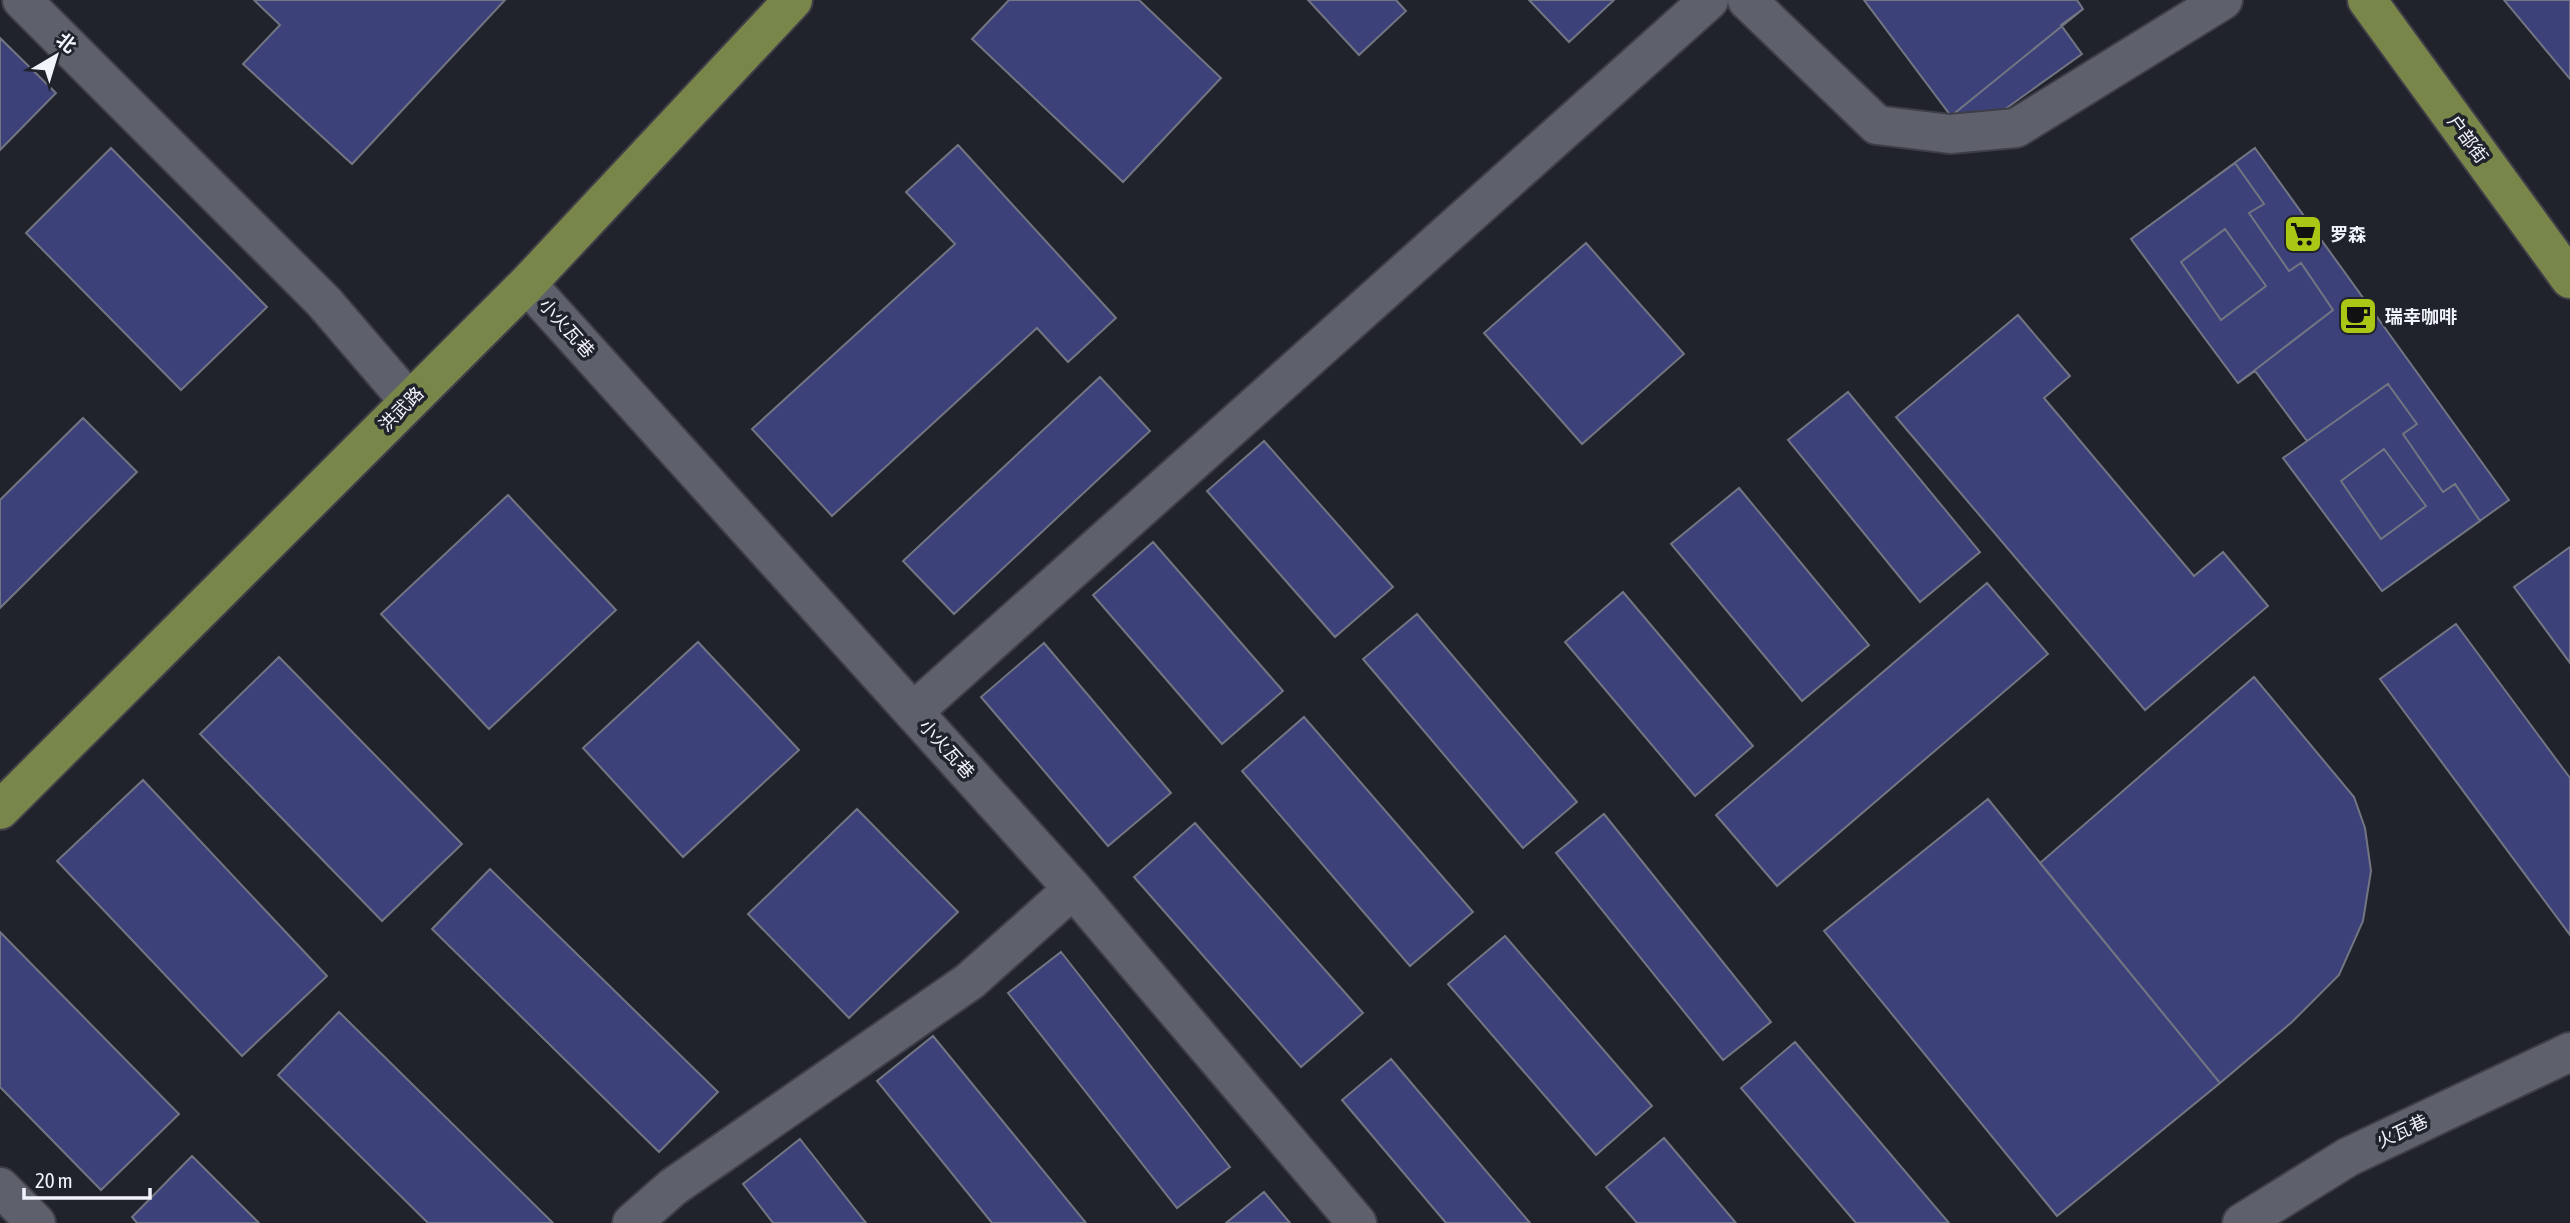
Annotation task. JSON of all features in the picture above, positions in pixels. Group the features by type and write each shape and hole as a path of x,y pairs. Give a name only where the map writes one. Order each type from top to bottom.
{"main road":[{"name":"洪武路","path":"0,810 527,284 793,0"},
{"name":"户部街","path":"2367,0 2570,279"}],"street":[{"path":"22,0 324,302 409,401"},
{"path":"913,712 1709,0"},
{"path":"1747,0 1877,125 1950,134 2016,128 2223,0"},
{"name":"小火瓦巷","path":"527,284 1073,889 1357,1223"},
{"path":"632,1223 673,1187 970,981 1073,889"},
{"name":"火瓦巷","path":"2242,1223 2348,1157 2570,1052"},
{"path":"0,1187 36,1223"}],"building":[{"path":"254,0 505,0 352,164 243,64 280,25"},
{"path":"1009,0 1139,0 1221,78 1123,182 972,39"},
{"path":"1308,0 1396,0 1406,11 1359,55"},
{"path":"1529,0 1614,0 1569,42"},
{"path":"1864,0 2077,0 2083,9 2061,25 2082,54 1994,117 1951,116"},
{"path":"1864,0 2077,0 2083,9 1951,116"},
{"path":"2504,0 2570,0 2570,79"},
{"path":"0,38 56,93 0,150"},
{"path":"958,145 1116,318 1068,362 1037,328 832,516 752,429 955,244 906,192"},
{"path":"111,148 267,307 181,390 26,233"},
{"path":"2255,148 2509,500 2382,591 2283,458 2307,441 2255,371 2238,383 2131,239"},
{"path":"2235,163 2264,204 2249,213 2289,271 2301,263 2333,310 2238,383 2131,239"},
{"path":"2225,229 2266,286 2221,320 2181,262"},
{"path":"1586,243 1684,354 1582,444 1484,333"},
{"path":"2018,315 2070,376 2044,398 2194,576 2223,552 2268,606 2145,710 1896,417"},
{"path":"1100,377 1150,431 954,614 903,561"},
{"path":"2388,384 2417,424 2403,434 2443,492 2455,484 2480,521 2382,591 2283,458"},
{"path":"1848,392 1980,552 1920,602 1788,440"},
{"path":"83,418 137,472 0,608 0,500"},
{"path":"1264,441 1393,587 1335,637 1207,491"},
{"path":"2384,449 2426,506 2381,539 2341,481"},
{"path":"1739,488 1869,645 1802,701 1671,544"},
{"path":"508,495 616,610 489,729 381,614"},
{"path":"1153,542 1283,691 1222,744 1093,595"},
{"path":"2570,547 2570,663 2514,587"},
{"path":"1987,583 2048,654 1777,886 1716,815"},
{"path":"1623,592 1753,746 1695,796 1565,642"},
{"path":"1417,614 1577,802 1523,848 1363,659"},
{"path":"2456,624 2570,778 2570,935 2380,679"},
{"path":"698,642 799,750 683,857 583,748"},
{"path":"1044,643 1171,793 1108,846 981,697"},
{"path":"279,657 462,844 382,921 200,734"},
{"path":"2254,677 2354,797 2365,828 2371,871 2363,921 2339,975 2292,1022 2220,1083 2040,863"},
{"path":"1304,717 1473,912 1410,966 1242,771"},
{"path":"143,780 327,976 242,1056 57,861"},
{"path":"1988,799 2220,1083 2057,1216 1824,931"},
{"path":"857,809 958,912 849,1018 748,914"},
{"path":"1604,814 1771,1022 1723,1060 1556,853"},
{"path":"1195,823 1363,1013 1301,1067 1134,877"},
{"path":"490,869 718,1092 659,1152 432,929"},
{"path":"0,932 179,1114 101,1190 0,1087"},
{"path":"1505,936 1652,1106 1596,1155 1448,984"},
{"path":"1061,952 1230,1167 1177,1208 1008,993"},
{"path":"339,1012 553,1223 428,1223 278,1075"},
{"path":"933,1036 1086,1223 992,1223 877,1081"},
{"path":"1795,1042 1949,1223 1856,1223 1741,1088"},
{"path":"1391,1059 1530,1223 1446,1223 1342,1100"},
{"path":"1664,1138 1736,1223 1637,1223 1606,1187"},
{"path":"800,1139 866,1223 773,1223 743,1184"},
{"path":"192,1156 259,1223 137,1223 132,1217"},
{"path":"1264,1192 1290,1223 1226,1223"}],"place":[{"name":"罗森","path":"2303,234"},
{"name":"瑞幸咖啡","path":"2358,316"}]}
